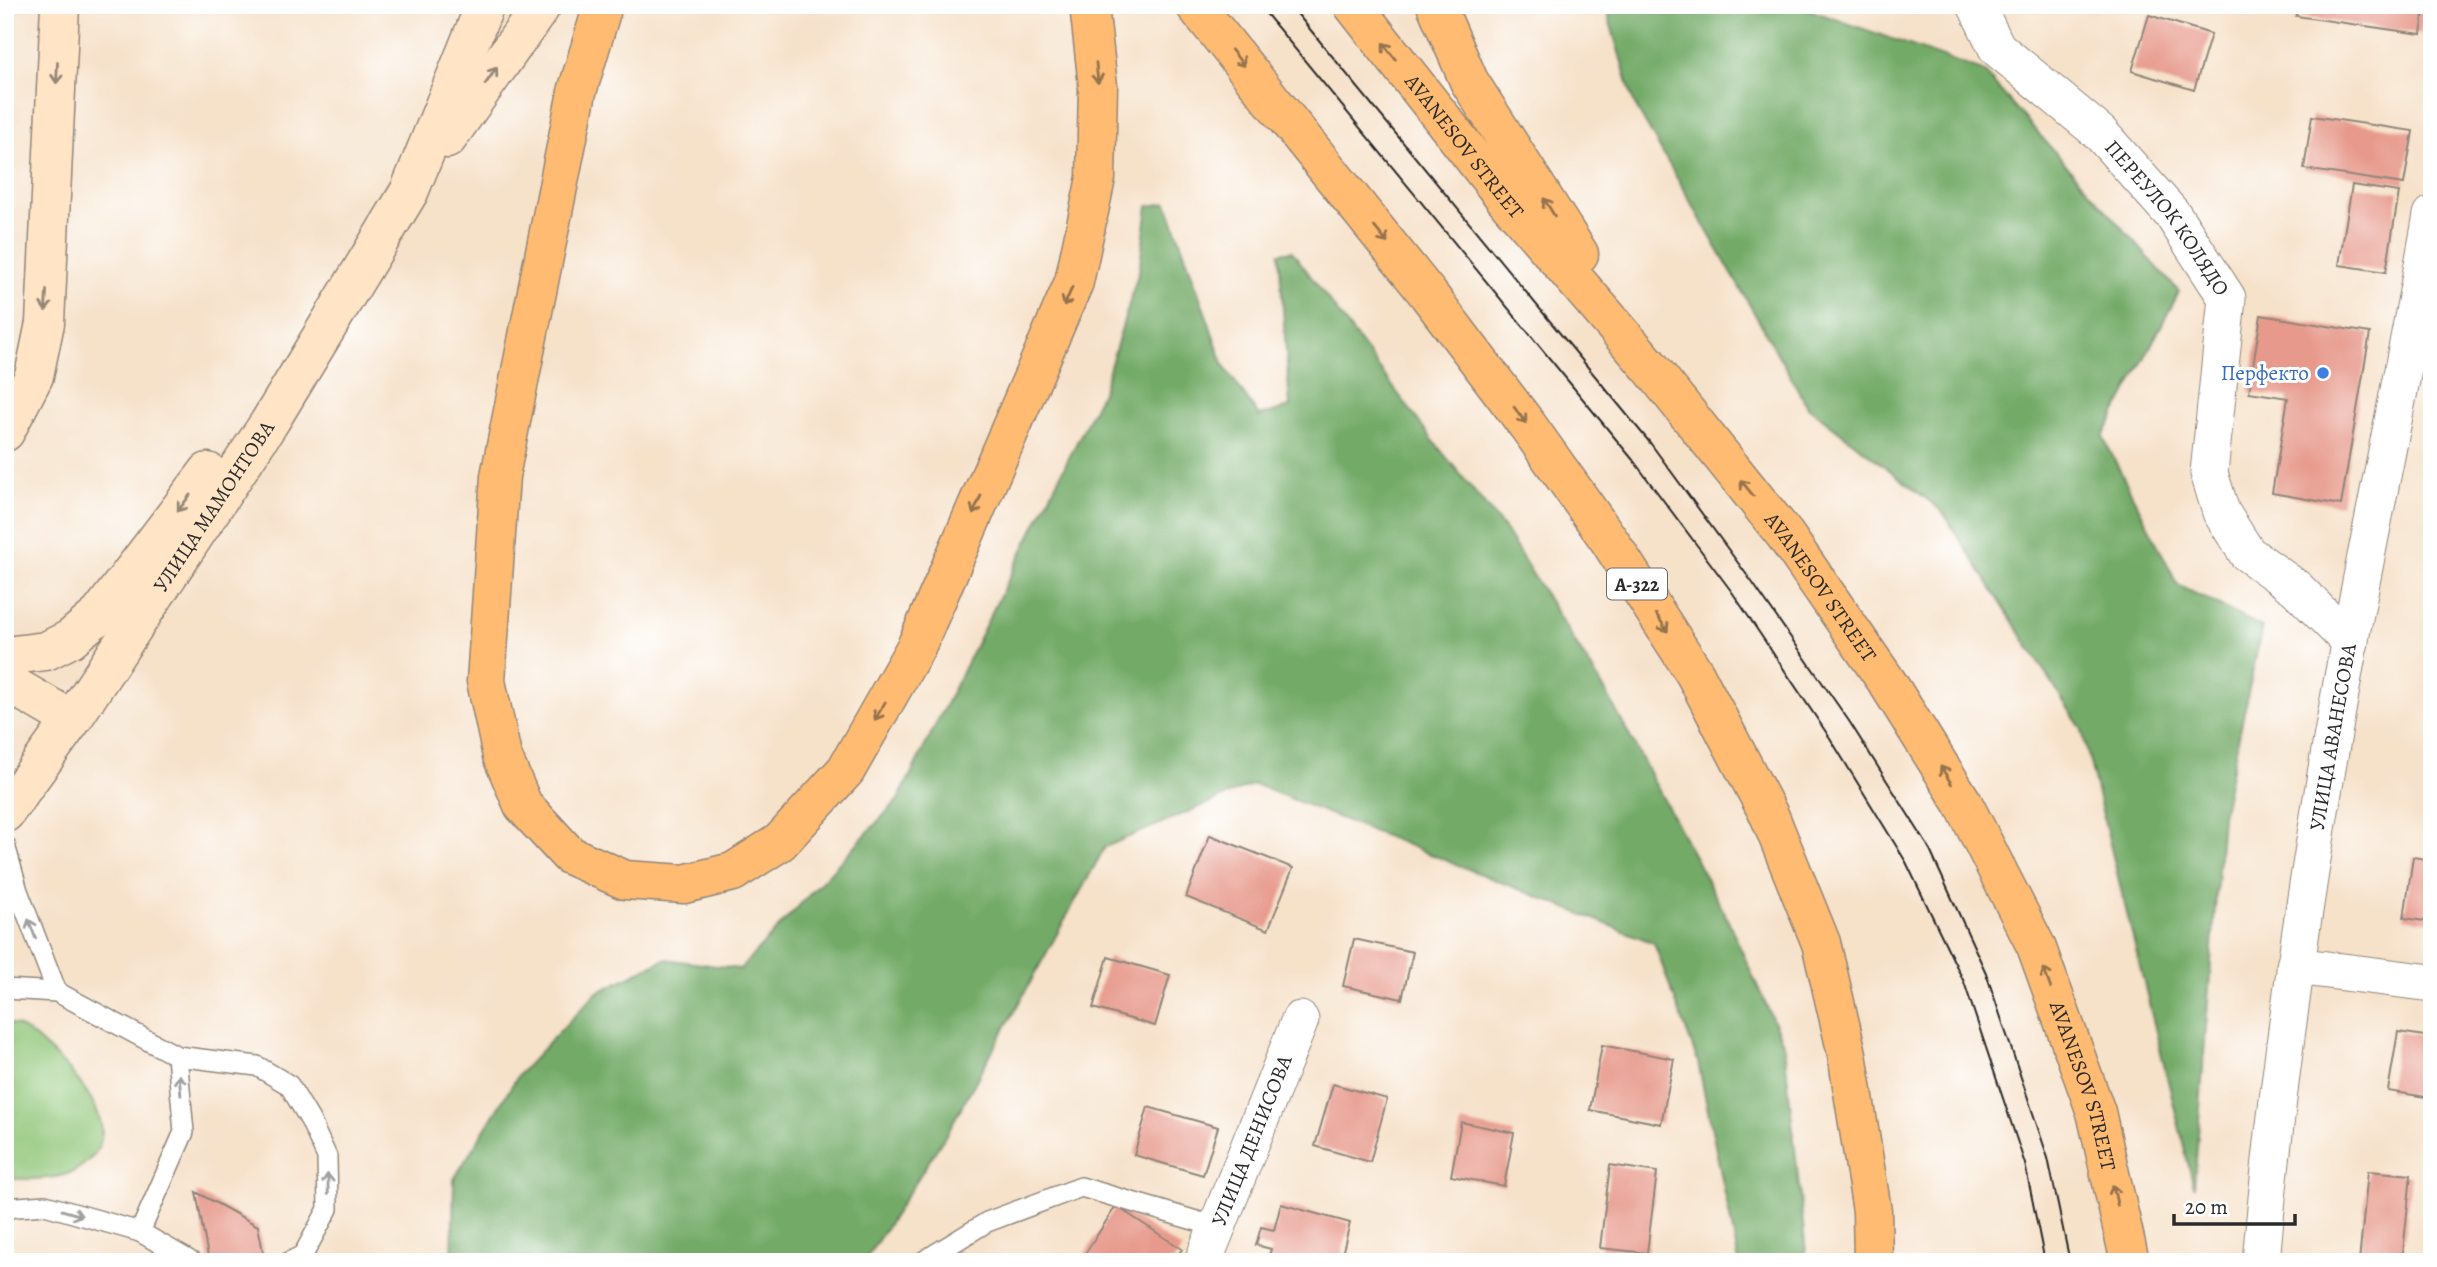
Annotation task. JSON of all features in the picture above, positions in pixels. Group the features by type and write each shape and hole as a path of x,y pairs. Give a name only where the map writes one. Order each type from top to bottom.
{"highway":[{"path":"603,5 577,92 500,476 486,681 502,756 523,805 569,855 625,880 684,884 733,872 780,842 846,770 917,645 1074,282 1096,178 1098,86 1089,5"},
{"name":"А-322","path":"1195,5 1428,293 1528,426 1609,540 1695,674 1770,817 1821,943 1847,1054 1872,1212 1873,1262"},
{"name":"AVANESOV STREET","path":"1353,5 1508,202 1651,368 1785,535 1887,682 1963,803 2036,946 2096,1112 2130,1262"},
{"path":"1436,5 1469,81 1651,368"}],"main road":[{"path":"5,432 34,376 45,323 60,5"},
{"path":"409,192 485,5"},
{"path":"409,192 542,5"},
{"name":"УЛИЦА МАМОНТОВА","path":"5,813 72,720 269,423 409,192"},
{"path":"5,656 46,651 70,639 100,614 216,462 269,423"},
{"path":"5,681 72,720"}],"street":[{"name":"ПЕРЕУЛОК КОЛЯДО","path":"1976,5 1997,48 2100,133 2173,215 2227,298 2209,472 2221,512 2247,553 2296,588 2350,642"},
{"name":"УЛИЦА АВАНЕСОВА","path":"2261,1262 2272,1134 2295,966 2350,642 2432,215"},
{"path":"2295,966 2432,982"},
{"name":"УЛИЦА ДЕНИСОВА","path":"1203,1262 1300,1020"}],"lane":[{"path":"5,845 18,891 57,992"},
{"path":"5,989 57,992 177,1056 257,1066 289,1085 310,1120 327,1157 328,1209 303,1255 289,1262"},
{"path":"140,1232 184,1132 177,1056"},
{"path":"922,1262 987,1222 1081,1187 1217,1227"},
{"path":"5,1208 45,1205 140,1232 192,1262"}],"green space":[{"path":"1605,5 1796,5 1983,71 2179,292 2103,437 2178,585 2262,627 2222,816 2194,1187 2082,730 1942,511 1808,407 1634,103"},
{"path":"1167,203 1224,366 1259,416 1290,407 1279,253 1292,251 1434,442 1503,527 1606,692 1725,914 1784,1045 1807,1262 1739,1262 1698,1062 1654,943 1254,784 1105,847 947,1133 864,1262 452,1262 454,1179 519,1074 596,993 665,959 740,969 898,800 1103,390 1139,271 1148,206"},
{"path":"5,1023 30,1033 60,1060 82,1085 98,1114 100,1144 92,1157 73,1172 47,1178 5,1179"}],"building":[{"path":"2065,5 2126,5 2126,7 2066,12"},
{"path":"2298,5 2425,5 2421,34 2296,16"},
{"path":"2149,15 2211,34 2194,90 2132,71"},
{"path":"2312,116 2413,131 2404,184 2304,169"},
{"path":"2352,185 2399,192 2386,272 2339,265"},
{"path":"2261,315 2370,333 2341,505 2272,493 2288,398 2249,392"},
{"path":"1210,835 1293,868 1268,930 1186,897"},
{"path":"2413,857 2432,860 2432,922 2404,918"},
{"path":"1354,939 1413,952 1402,999 1343,986"},
{"path":"1108,957 1170,975 1155,1026 1093,1008"},
{"path":"2398,1032 2432,1037 2432,1098 2388,1091"},
{"path":"1602,1045 1674,1059 1661,1124 1590,1110"},
{"path":"1333,1084 1387,1099 1370,1162 1315,1146"},
{"path":"1148,1107 1218,1127 1203,1175 1134,1155"},
{"path":"1461,1122 1514,1133 1504,1186 1451,1176"},
{"path":"1610,1165 1657,1172 1647,1253 1600,1248"},
{"path":"2368,1171 2411,1175 2402,1262 2359,1262"},
{"path":"196,1192 258,1226 265,1262 209,1262"},
{"path":"1281,1204 1350,1223 1340,1262 1267,1262 1271,1249 1256,1245 1261,1227 1274,1230"},
{"path":"1116,1206 1182,1249 1173,1262 1081,1260"},
{"path":"956,1249 970,1262 944,1262"}],"tram line":[{"path":"1259,5 1633,460 1732,592 1830,738 1906,862 1964,982 2025,1164 2045,1262"},
{"path":"1290,5 1651,444 1849,721 1928,846 1986,973 2048,1158 2070,1262"}],"place":[{"name":"Перфекто","path":"2323,373"}]}
